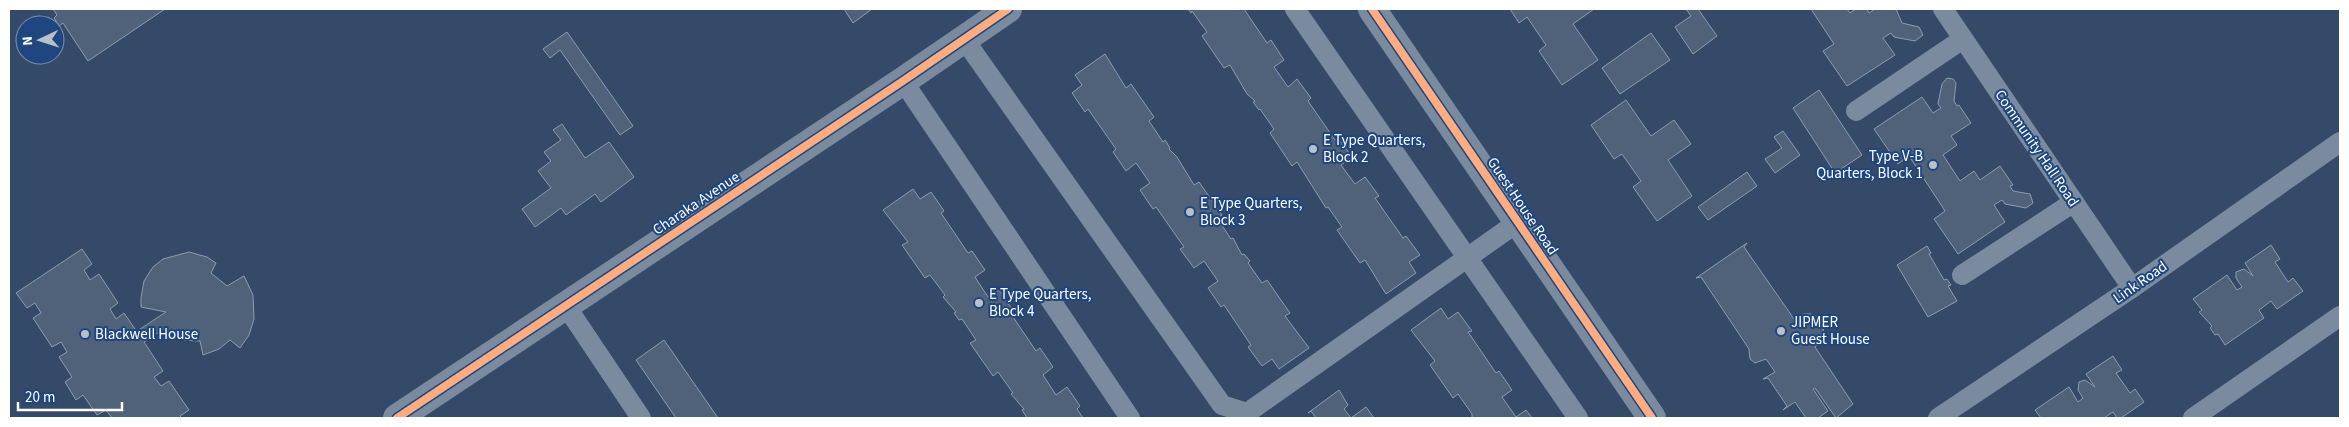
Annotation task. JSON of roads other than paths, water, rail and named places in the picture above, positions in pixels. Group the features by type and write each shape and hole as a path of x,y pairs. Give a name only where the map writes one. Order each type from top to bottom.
{"street":[{"name":"Charaka Avenue","path":"397,418 903,82 1008,9"},
{"name":"Guest House Road","path":"1372,9 1652,418"}],"lane":[{"path":"1295,9 1578,418"},
{"name":"Community Hall Road","path":"1943,9 2132,288"},
{"path":"1856,111 1963,38"},
{"path":"964,39 1222,405 1247,413 1518,222"},
{"path":"903,82 1130,418"},
{"name":"Link Road","path":"1938,418 2132,288 2340,142"},
{"path":"1962,275 2074,202"},
{"path":"566,306 642,418"},
{"path":"2193,418 2340,316"}],"place":[{"name":"E Type Quarters, Block 2","path":"1313,149"},
{"name":"Type V-B Quarters, Block 1","path":"1933,165"},
{"name":"E Type Quarters, Block 3","path":"1190,212"},
{"name":"E Type Quarters, Block 4","path":"979,303"},
{"name":"JIPMER Guest House","path":"1781,331"},
{"name":"Blackwell House","path":"85,334"}]}
